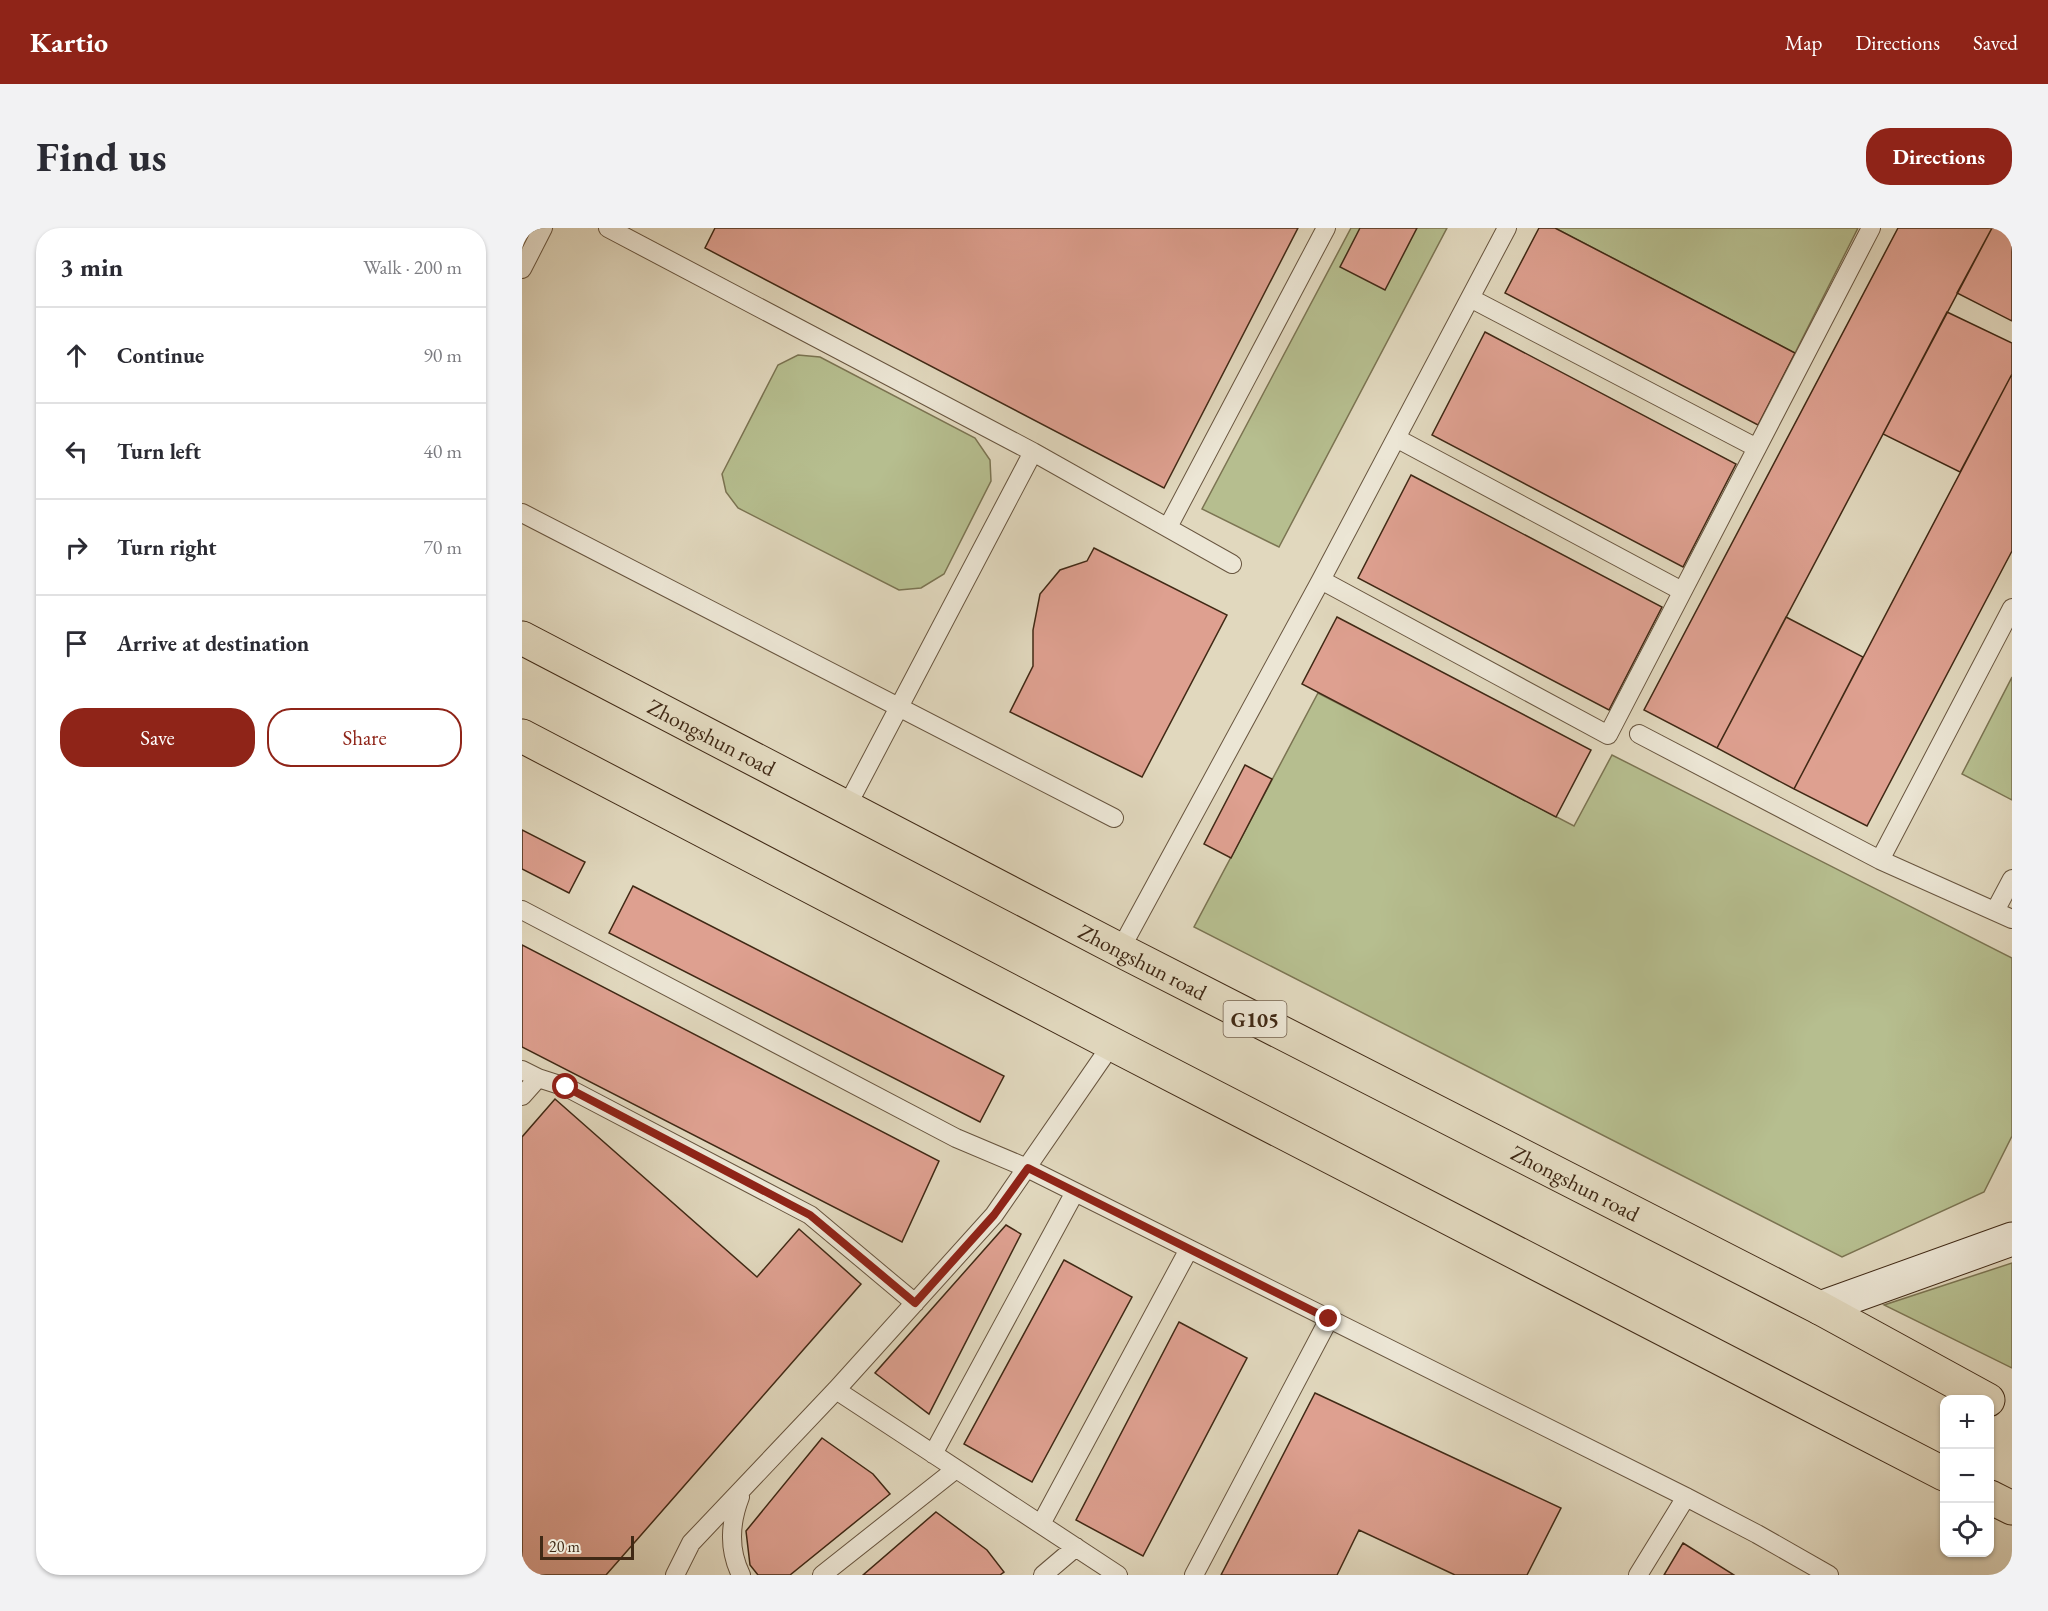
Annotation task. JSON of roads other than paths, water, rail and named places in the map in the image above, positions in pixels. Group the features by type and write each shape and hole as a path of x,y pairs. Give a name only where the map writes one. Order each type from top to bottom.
{"highway":[{"name":"Zhongshun road","path":"522,638 1120,950 1820,1308 1980,1395"},
{"path":"522,735 1112,1044 1940,1472"},
{"name":"Zhongshun road","path":"1994,1403 2012,1413"},
{"path":"1994,1499 2012,1508"}],"street":[{"path":"1820,1308 2012,1239"}],"lane":[{"path":"522,269 543,228"},
{"path":"608,228 1033,452 1233,564"},
{"path":"1168,527 1326,228"},
{"path":"1120,950 1321,580 1507,228"},
{"path":"1321,580 1608,735 1871,228"},
{"path":"1470,298 1757,448"},
{"path":"1396,438 1682,591"},
{"path":"847,806 897,706 1033,452"},
{"path":"522,513 1114,818"},
{"path":"1880,860 2012,608"},
{"path":"1640,734 1880,860 2004,915 2012,879"},
{"path":"522,910 956,1138 1028,1168 1686,1497 1758,1534 1828,1575"},
{"path":"675,1575 691,1543 836,1390 994,1215 1112,1044"},
{"path":"522,1096 530,1074 566,1087 810,1215 915,1303"},
{"path":"933,1454 1075,1192"},
{"path":"1041,1524 1188,1249"},
{"path":"1194,1575 1329,1319"},
{"path":"836,1390 1118,1575"},
{"path":"822,1575 956,1469"},
{"path":"741,1492 730,1534 734,1556 741,1575"},
{"path":"1638,1575 1686,1497"},
{"path":"1043,1575 1076,1548"}]}
